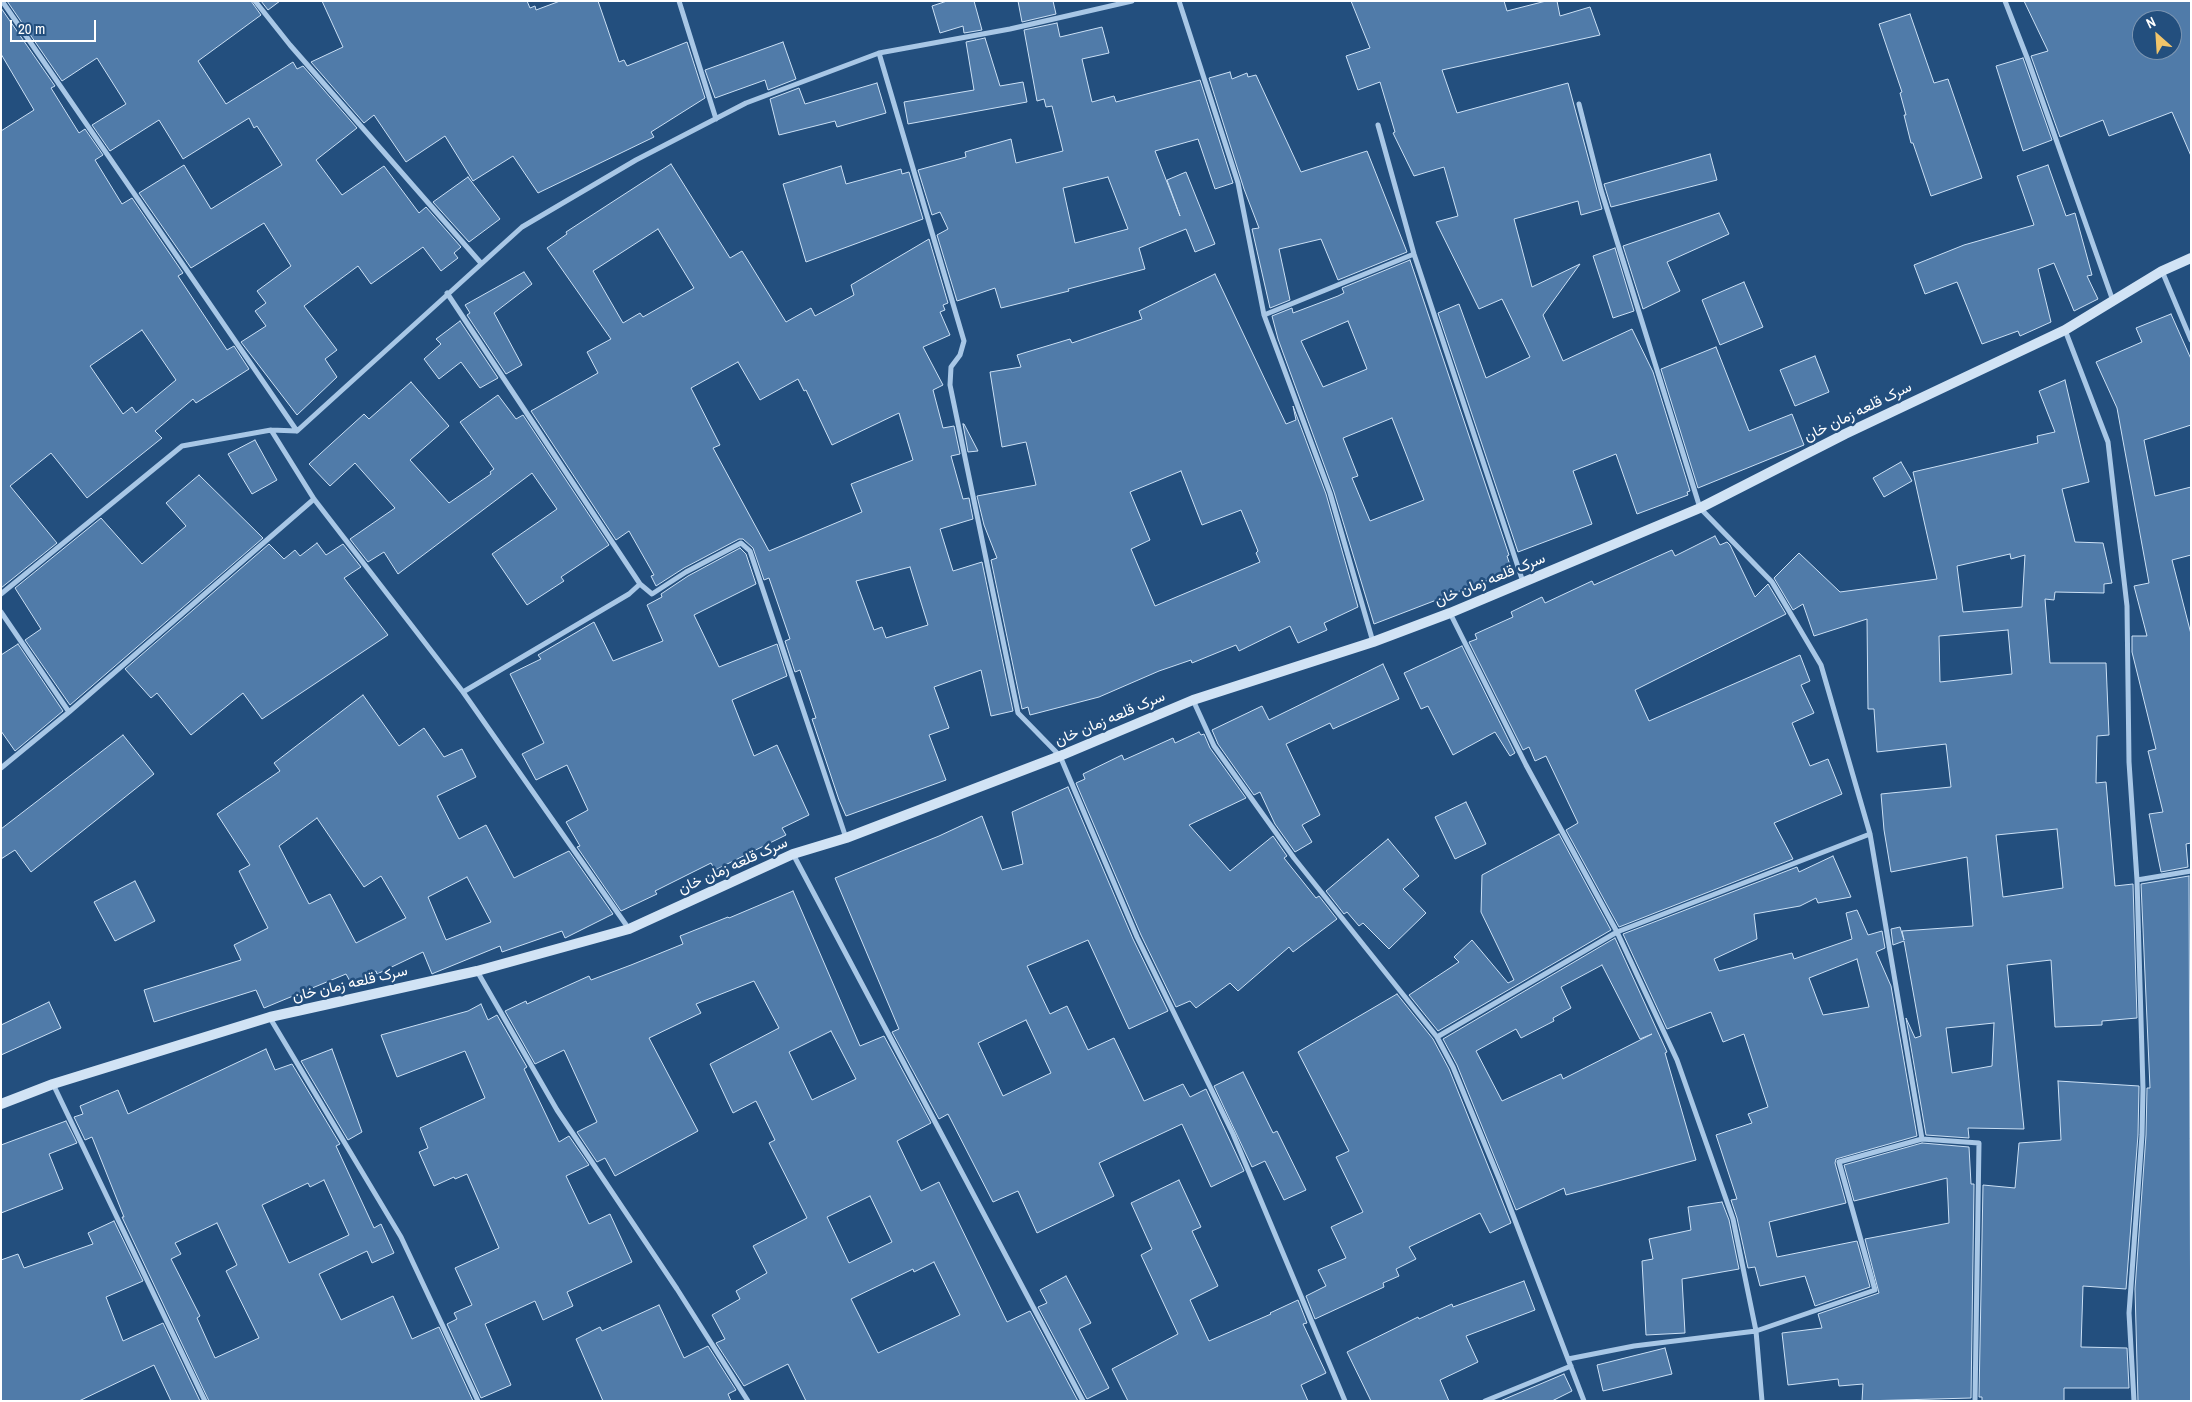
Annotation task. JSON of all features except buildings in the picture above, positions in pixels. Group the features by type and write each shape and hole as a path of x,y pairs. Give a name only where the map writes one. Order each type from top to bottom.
{"street":[{"path":"2,1 297,431"},
{"path":"255,1 290,45 480,262"},
{"path":"679,1 716,119"},
{"path":"1,594 182,446 272,430 297,431 480,262 522,226 636,160 746,103 879,53 1010,29 1132,1"},
{"path":"1179,1 1238,183 1264,315 1330,493 1373,642"},
{"path":"2005,1 2028,60 2113,301"},
{"path":"879,53 964,341 960,355 951,367 950,385 1018,713 1060,756 1138,937 1233,1134 1345,1401"},
{"path":"1579,104 1602,190 1700,508 1772,582 1821,665 1870,834 1922,1139"},
{"path":"1378,125 1414,254 1524,583"},
{"path":"1264,315 1414,254"},
{"name":"سرک قلعه زمان خان","path":"1,1104 54,1084 270,1017 477,970 629,930 793,854 846,838 1060,756 1193,700 1373,642 1450,613 1700,508 1845,434 2065,330 2162,271 2191,258"},
{"path":"2162,271 2191,340"},
{"path":"447,293 640,584 652,594 686,572 741,543 750,551 846,838"},
{"path":"2065,330 2108,442 2127,606 2129,762 2137,880 2142,1089 2142,1135 2129,1313 2134,1401"},
{"path":"272,430 314,499 463,692 629,930"},
{"path":"1,768 69,712 314,499"},
{"path":"463,692 629,594 640,584"},
{"path":"1,612 69,712"},
{"path":"1450,613 1526,765 1617,932 1677,1060 1732,1219 1756,1331 1762,1401"},
{"path":"1193,700 1214,746 1294,858 1437,1038 1453,1067 1493,1164 1584,1401"},
{"path":"1437,1038 1617,932 1870,834"},
{"path":"793,854 1083,1401"},
{"path":"2137,880 2191,871"},
{"path":"477,970 557,1110 677,1289 748,1401"},
{"path":"270,1017 401,1238 478,1401"},
{"path":"54,1084 205,1401"},
{"path":"1568,1358 1634,1346 1756,1331 1875,1290 1839,1162 1922,1139 1979,1143 1975,1401"},
{"path":"1485,1401 1572,1366"}]}
